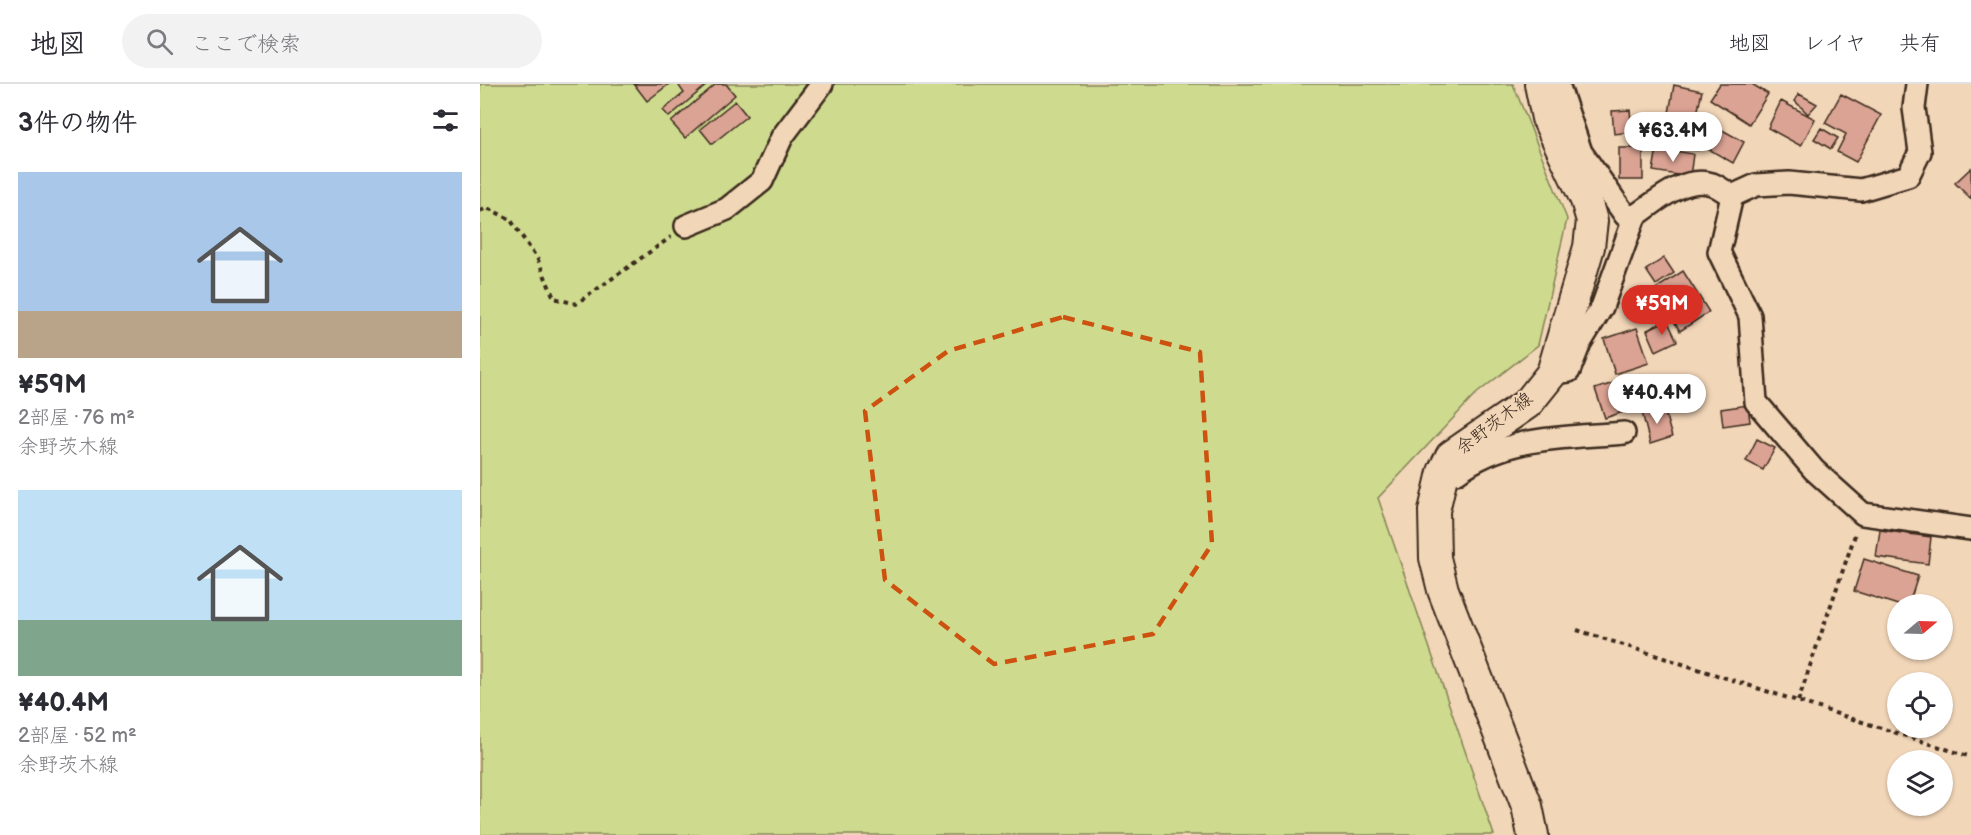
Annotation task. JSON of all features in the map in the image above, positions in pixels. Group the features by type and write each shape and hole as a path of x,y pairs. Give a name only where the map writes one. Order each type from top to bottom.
{"main road":[{"name":"余野茨木線","path":"1533,835 1527,806 1443,590 1435,558 1434,511 1443,472 1451,456 1528,403 1552,373 1588,247 1592,221 1586,200 1547,118 1540,84"}],"street":[{"path":"686,226 727,209 762,181 782,137 822,84"},
{"path":"1558,84 1581,152 1625,214 1635,216"},
{"path":"1732,196 1756,185 1789,183 1861,190 1908,176 1920,152 1914,108 1917,84"},
{"path":"1552,373 1569,371 1580,343 1602,307 1635,216 1670,192 1691,183 1710,184 1732,196"},
{"path":"1732,196 1719,252 1750,316 1756,402 1814,470 1863,514 1971,529"},
{"path":"1443,472 1456,473 1475,459 1505,446 1624,433"}],"path":[{"path":"480,211 487,208 510,219 538,261 554,298 576,304 686,226"},
{"path":"1798,701 1863,514"},
{"path":"1577,630 1971,757"}],"highlighted area":[{"path":"1063,317 1200,352 1212,544 1153,634 994,664 885,580 865,411 948,351"}],"green space":[{"path":"480,84 1513,84 1567,219 1538,345 1476,394 1378,498 1494,835 480,835"}],"building":[{"path":"634,84 669,84 647,101"},
{"path":"708,84 669,117 663,110 684,93 679,86"},
{"path":"716,84 726,84 735,95 685,138 671,122"},
{"path":"1720,84 1752,84 1768,94 1749,124 1710,99"},
{"path":"1674,85 1702,91 1696,119 1669,113"},
{"path":"1799,94 1817,104 1808,114 1795,101"},
{"path":"1841,94 1881,115 1856,162 1837,152 1846,134 1825,123"},
{"path":"735,101 747,116 712,144 700,129"},
{"path":"1781,101 1815,119 1801,146 1768,128"},
{"path":"1630,110 1632,132 1614,134 1612,111"},
{"path":"1715,126 1744,142 1733,163 1703,146"},
{"path":"1821,128 1838,138 1831,149 1814,139"},
{"path":"1679,131 1700,134 1698,150 1677,148"},
{"path":"1619,148 1643,148 1643,180 1619,180"},
{"path":"1657,148 1693,154 1690,177 1653,171"},
{"path":"1971,168 1971,199 1955,183"},
{"path":"1664,258 1674,273 1656,285 1646,270"},
{"path":"1683,271 1709,312 1680,331 1654,290"},
{"path":"1667,320 1677,341 1656,351 1647,330"},
{"path":"1637,328 1649,363 1615,374 1604,339"},
{"path":"1635,376 1644,405 1605,418 1595,389"},
{"path":"1748,405 1750,422 1723,426 1721,409"},
{"path":"1663,406 1672,437 1650,444 1642,412"},
{"path":"1757,439 1775,448 1763,470 1746,461"},
{"path":"1880,530 1931,537 1928,564 1876,557"},
{"path":"1864,559 1918,576 1912,594 1887,594 1887,602 1854,591"}]}
